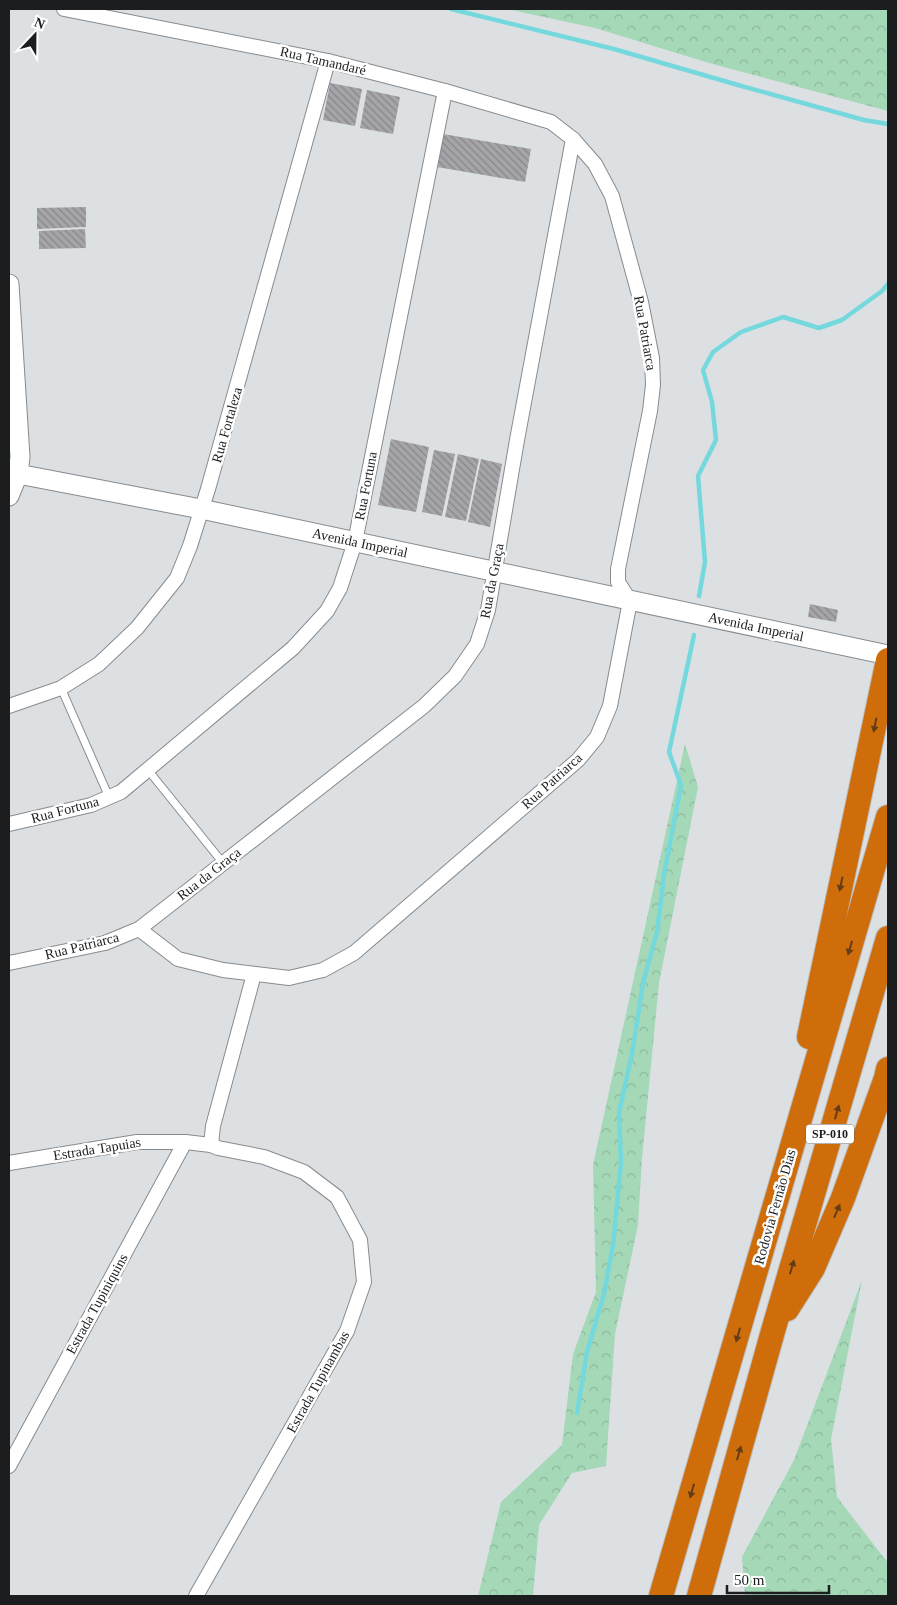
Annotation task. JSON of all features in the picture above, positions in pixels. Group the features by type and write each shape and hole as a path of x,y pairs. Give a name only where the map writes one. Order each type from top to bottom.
{"highway":[{"path":"797,1128 811,1027 888,660"},
{"name":"Rodovia Fernão Dias","path":"661,1596 888,817"},
{"name":"SP-010","path":"699,1596 773,1331 888,938"},
{"path":"773,1331 813,1268 843,1198 888,1075"}],"main road":[{"path":"9,284 20,457 18,474 9,496"},
{"name":"Avenida Imperial","path":"18,474 201,509 888,655"}],"street":[{"name":"Rua Tamandaré","path":"64,9 328,61 445,91 551,122 573,139"},
{"name":"Rua Fortaleza","path":"9,706 61,688 99,664 131,634 177,578 201,509 249,346 328,61"},
{"name":"Rua Fortuna","path":"9,824 91,805 121,792 293,648 327,611 340,588 355,542 445,91"},
{"name":"Rua da Graça","path":"140,929 424,706 454,676 477,644 488,610 573,139"},
{"name":"Rua Patriarca","path":"9,963 105,943 140,929 178,959 223,970 289,978 323,970 354,953 578,760 597,737 610,706 630,600 618,582 618,569 650,411 653,385 652,358 641,302 612,196 595,164 573,139"},
{"path":"211,1145 213,1126 254,974"},
{"name":"Estrada Tapuias","path":"9,1163 137,1142 185,1142"},
{"name":"Estrada Tupinambas","path":"185,1142 211,1145 264,1157 304,1172 337,1197 360,1240 364,1282 347,1331 196,1596"},
{"name":"Estrada Tupiniquins","path":"9,1466 185,1142"}],"lane":[{"path":"61,688 109,797"},
{"path":"148,770 223,863"}],"green space":[{"path":"507,9 888,9 888,111 709,63 595,28"},
{"path":"685,744 698,787 659,983 642,1158 638,1225 615,1334 606,1466 572,1473 539,1525 533,1596 478,1596 501,1502 562,1445 573,1354 596,1292 593,1165"},
{"path":"862,1280 831,1439 837,1497 888,1563 888,1596 745,1596 742,1557 794,1460"}],"building":[{"path":"330,83 362,89 355,126 323,120"},
{"path":"367,90 400,97 393,134 360,128"},
{"path":"443,134 531,149 525,182 437,167"},
{"path":"86,207 86,227 37,229 37,208"},
{"path":"85,229 86,248 39,249 39,231"},
{"path":"391,439 429,447 416,512 378,505"},
{"path":"434,450 455,454 442,516 422,512"},
{"path":"458,454 479,459 466,521 445,517"},
{"path":"481,459 502,464 490,527 468,522"},
{"path":"810,604 838,610 836,622 808,617"}],"waterway":[{"path":"451,9 614,49 864,120 888,124"},
{"path":"699,596 705,562 698,476 716,440 712,402 703,370 713,352 741,332 783,317 819,328 842,320 882,291 888,284"},
{"path":"577,1413 587,1352 604,1294 613,1245 621,1163 619,1113 632,1054 643,983 657,932 664,875 681,785 669,752 694,635"}]}
